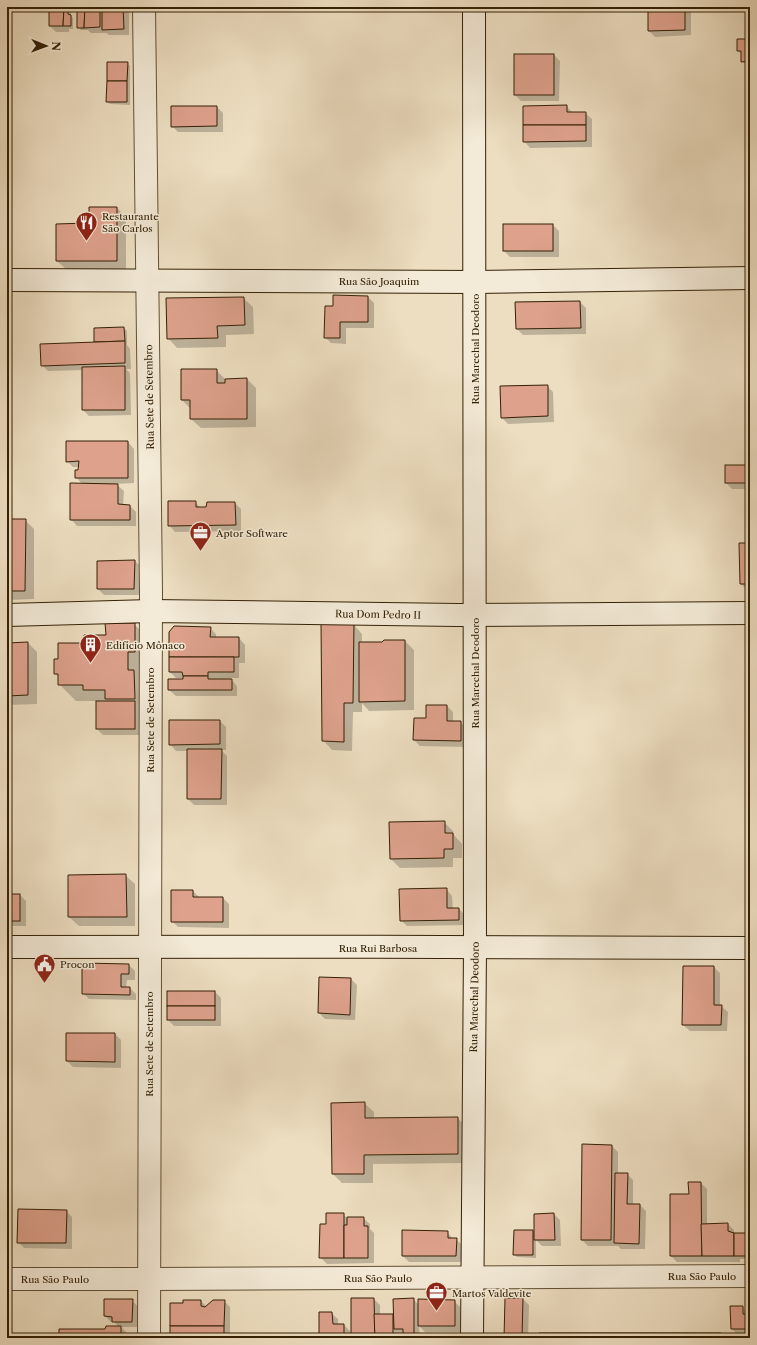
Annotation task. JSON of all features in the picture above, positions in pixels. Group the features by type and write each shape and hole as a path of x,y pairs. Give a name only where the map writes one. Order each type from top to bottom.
{"main road":[{"name":"Rua Sete de Setembro","path":"144,7 151,611 149,1338"},
{"name":"Rua Marechal Deodoro","path":"472,1338 475,948 474,7"},
{"name":"Rua São Joaquim","path":"7,280 475,282 750,278"},
{"name":"Rua Dom Pedro II","path":"7,615 151,611 475,615 750,614"},
{"name":"Rua Rui Barbosa","path":"7,947 750,948"},
{"name":"Rua São Paulo","path":"7,1279 149,1280 750,1276"}],"building":[{"path":"49,7 64,7 63,26 49,26"},
{"path":"64,7 68,7 68,14 71,15 71,26 63,26"},
{"path":"77,7 85,7 84,28 77,28"},
{"path":"85,7 100,7 100,27 84,28"},
{"path":"102,7 123,7 124,29 102,30"},
{"path":"648,7 685,7 685,30 648,31"},
{"path":"746,9 750,9 750,33 746,33"},
{"path":"737,39 750,39 750,61 741,62 741,51 737,51"},
{"path":"514,54 554,54 554,95 514,95"},
{"path":"107,62 128,62 127,81 107,81"},
{"path":"107,81 127,81 127,102 106,102"},
{"path":"567,105 567,112 586,112 586,125 523,125 523,106"},
{"path":"171,106 217,106 217,126 171,127"},
{"path":"523,125 586,125 586,141 523,142"},
{"name":"Restaurante São Carlos","path":"89,207 117,207 117,261 56,261 56,224 89,223"},
{"path":"503,224 553,224 553,251 503,251"},
{"path":"333,295 368,296 368,322 340,322 340,338 324,338 325,306 333,306"},
{"path":"244,297 245,325 217,326 218,338 167,339 166,298"},
{"path":"580,301 581,328 516,329 515,302"},
{"path":"124,327 125,341 94,342 94,328"},
{"path":"125,341 125,363 41,366 40,344"},
{"path":"125,366 125,410 82,410 82,367"},
{"path":"181,369 217,369 217,383 225,383 225,379 247,378 247,419 190,419 190,400 181,400"},
{"path":"548,385 548,416 501,418 500,386"},
{"path":"66,441 128,441 128,478 75,478 75,470 78,470 79,461 66,462"},
{"path":"725,465 750,465 750,483 725,483"},
{"path":"70,483 118,484 118,504 130,505 130,520 70,520"},
{"path":"168,501 196,501 196,507 206,507 207,502 235,502 236,525 168,526"},
{"path":"7,519 26,519 25,591 7,591"},
{"path":"739,543 750,543 750,584 740,584"},
{"path":"135,560 134,589 97,589 97,561"},
{"name":"Edifício Mônaco","path":"105,623 135,623 135,652 128,652 128,670 134,670 135,699 105,699 105,690 83,690 83,685 58,685 58,674 54,674 54,659 58,659 58,643 84,643 84,635 106,635"},
{"path":"321,623 354,623 353,703 344,703 344,742 322,741"},
{"path":"174,626 211,627 210,637 239,637 239,657 169,657 169,632"},
{"path":"384,640 405,640 405,701 359,702 359,642 382,642"},
{"path":"28,642 28,695 7,696 7,643"},
{"path":"169,657 234,657 234,672 208,672 208,676 183,676 182,672 169,672"},
{"path":"183,676 208,676 208,679 232,679 232,690 168,690 168,679 183,679"},
{"path":"96,701 135,701 135,729 96,729"},
{"path":"426,705 447,705 447,721 461,721 461,741 413,740 414,718 426,718"},
{"path":"169,720 220,720 220,744 169,745"},
{"path":"187,749 222,749 221,799 187,799"},
{"path":"445,821 445,833 453,833 453,849 444,849 444,858 390,859 389,822"},
{"path":"126,874 127,917 68,917 68,875"},
{"path":"447,888 447,908 459,908 459,920 400,921 399,889"},
{"path":"171,890 193,890 193,897 223,897 223,922 171,922"},
{"path":"7,894 20,894 20,921 7,921"},
{"path":"82,963 129,964 129,974 121,974 121,987 130,987 130,995 82,994"},
{"path":"683,966 714,966 714,1005 722,1005 721,1025 682,1025"},
{"path":"319,977 351,978 350,1015 318,1013"},
{"path":"167,991 215,991 215,1006 167,1006"},
{"path":"167,1006 215,1006 215,1020 167,1020"},
{"path":"66,1033 115,1033 115,1062 66,1061"},
{"path":"365,1102 365,1118 458,1117 458,1154 364,1155 364,1174 332,1174 331,1103"},
{"path":"582,1144 612,1145 611,1240 581,1240"},
{"path":"615,1173 628,1173 627,1204 640,1204 639,1244 614,1243"},
{"path":"688,1182 701,1182 702,1256 670,1256 670,1194 689,1194"},
{"path":"18,1209 67,1210 66,1243 17,1243"},
{"path":"326,1213 344,1213 344,1258 319,1258 320,1224 326,1224"},
{"path":"554,1213 555,1240 534,1240 534,1214"},
{"path":"347,1217 364,1217 364,1226 368,1226 368,1258 344,1258 344,1225 347,1225"},
{"path":"728,1223 728,1231 734,1233 734,1256 702,1256 701,1224"},
{"path":"402,1230 448,1231 448,1238 457,1238 456,1256 402,1256"},
{"path":"514,1230 533,1230 533,1255 513,1255"},
{"path":"734,1233 750,1233 750,1256 734,1256"},
{"path":"351,1298 374,1298 375,1338 351,1338"},
{"path":"414,1298 414,1338 403,1338 403,1329 394,1329 393,1299"},
{"path":"505,1298 523,1298 522,1338 504,1338"},
{"path":"104,1299 133,1299 132,1322 112,1322 112,1317 104,1316"},
{"name":"Martos Valdevite","path":"418,1299 455,1300 455,1326 418,1326"},
{"path":"183,1300 201,1300 201,1306 205,1307 213,1300 225,1300 224,1326 170,1326 170,1303 183,1303"},
{"path":"730,1306 743,1306 743,1314 750,1314 750,1329 731,1329"},
{"path":"319,1312 332,1312 333,1324 344,1324 344,1338 319,1338"},
{"path":"374,1314 393,1314 393,1338 375,1338"},
{"path":"106,1326 121,1326 121,1338 59,1338 59,1329 105,1329"},
{"path":"170,1326 224,1326 224,1338 170,1338"},
{"path":"539,1333 721,1333 722,1338 539,1338"}],"place":[{"name":"Restaurante São Carlos","path":"87,242"},
{"name":"Aptor Software","path":"200,552"},
{"name":"Edifício Mônaco","path":"91,664"},
{"name":"Procon","path":"45,984"},
{"name":"Martos Valdevite","path":"436,1312"}]}
